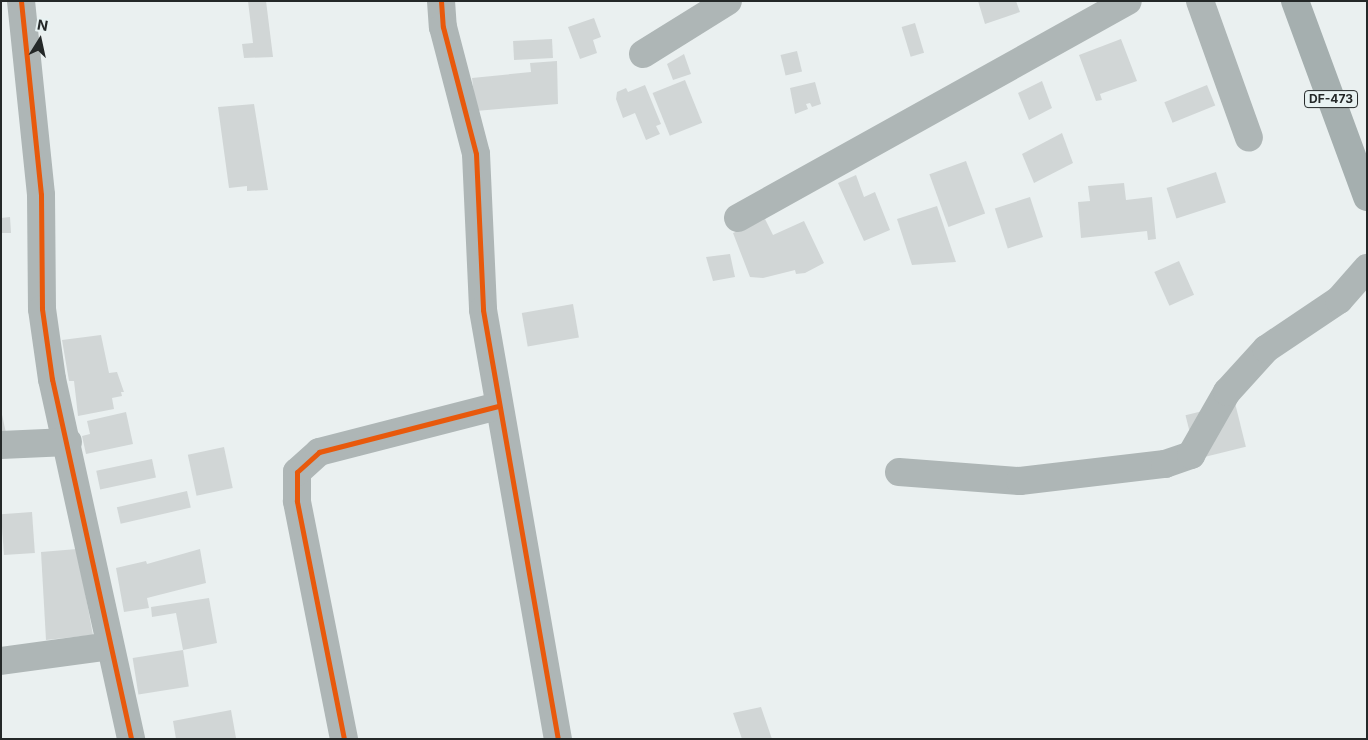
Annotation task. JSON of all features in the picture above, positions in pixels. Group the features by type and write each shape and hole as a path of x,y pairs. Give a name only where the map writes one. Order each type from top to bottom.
{"main road":[{"name":"DF-473","path":"1295,1 1367,198"}],"street":[{"path":"21,1 41,196 42,309 52,378 68,442 110,646 132,739"},
{"path":"441,1 443,27 476,154 483,310 498,406 558,739"},
{"path":"643,54 728,1"},
{"path":"738,218 1128,1"},
{"path":"1200,1 1249,138"},
{"path":"899,472 1020,480 1165,464 1191,455 1227,392 1266,348 1339,300 1367,268"},
{"path":"344,739 297,501 296,472 319,452 498,406"},
{"path":"1,445 68,442"},
{"path":"1,661 110,646"}],"building":[{"path":"248,1 266,1 273,57 244,58 242,44 253,43"},
{"path":"978,1 1016,1 1020,12 985,24"},
{"path":"594,18 601,37 593,40 597,53 580,59 568,27"},
{"path":"915,23 924,53 911,57 902,27"},
{"path":"552,39 553,58 514,60 513,41"},
{"path":"1121,39 1137,81 1100,94 1102,100 1096,101 1079,55"},
{"path":"797,51 802,71 786,75 781,55"},
{"path":"684,54 691,74 673,80 667,64"},
{"path":"557,61 558,104 476,111 472,78 531,72 530,63"},
{"path":"685,80 702,123 670,136 653,93"},
{"path":"1042,81 1052,108 1029,120 1018,93"},
{"path":"815,82 821,104 812,107 810,103 806,104 808,109 795,114 790,88"},
{"path":"645,85 661,124 656,126 660,134 646,140 635,113 623,118 616,99 617,92 626,88 628,92"},
{"path":"1207,85 1215,105 1173,123 1164,102"},
{"path":"254,104 268,190 247,191 247,186 229,188 218,107"},
{"path":"1062,133 1073,163 1034,183 1022,154"},
{"path":"966,161 985,214 949,227 929,174"},
{"path":"1216,172 1226,202 1176,219 1167,188"},
{"path":"856,175 864,197 875,192 890,230 864,241 838,183"},
{"path":"1124,183 1126,200 1152,197 1156,239 1148,240 1147,231 1081,238 1078,202 1090,201 1088,186"},
{"path":"1030,197 1043,237 1008,248 995,208"},
{"path":"937,206 956,262 912,265 897,219"},
{"path":"10,217 11,233 1,233 1,218"},
{"path":"765,219 773,235 804,221 824,263 805,273 796,274 795,270 763,278 750,277 733,233"},
{"path":"730,254 735,277 713,281 706,257"},
{"path":"1179,261 1194,295 1169,306 1154,272"},
{"path":"573,304 579,337 528,347 522,313"},
{"path":"101,335 109,373 117,372 124,392 121,392 122,396 112,398 114,409 78,416 74,381 69,381 62,340"},
{"path":"1235,403 1246,447 1196,459 1186,415"},
{"path":"1,410 6,433 1,433"},
{"path":"126,412 133,444 86,454 82,436 90,434 87,421"},
{"path":"224,447 233,488 197,496 188,455"},
{"path":"152,459 156,478 100,489 96,471"},
{"path":"187,491 191,508 121,524 117,507"},
{"path":"32,512 35,553 4,555 1,514"},
{"path":"77,549 93,635 46,640 41,552"},
{"path":"200,549 206,583 147,598 149,608 124,612 116,568 146,561 147,564"},
{"path":"209,598 217,643 183,650 176,613 152,617 151,607"},
{"path":"183,650 189,687 138,695 133,658"},
{"path":"761,707 772,739 742,739 733,713"},
{"path":"231,710 236,738 176,739 173,721"}],"cycle path":[{"path":"21,1 41,195 42,309 52,379 131,739"},
{"path":"441,1 443,27 476,154 483,310 558,739"},
{"path":"344,739 297,501 297,472 319,452 498,406"}]}
